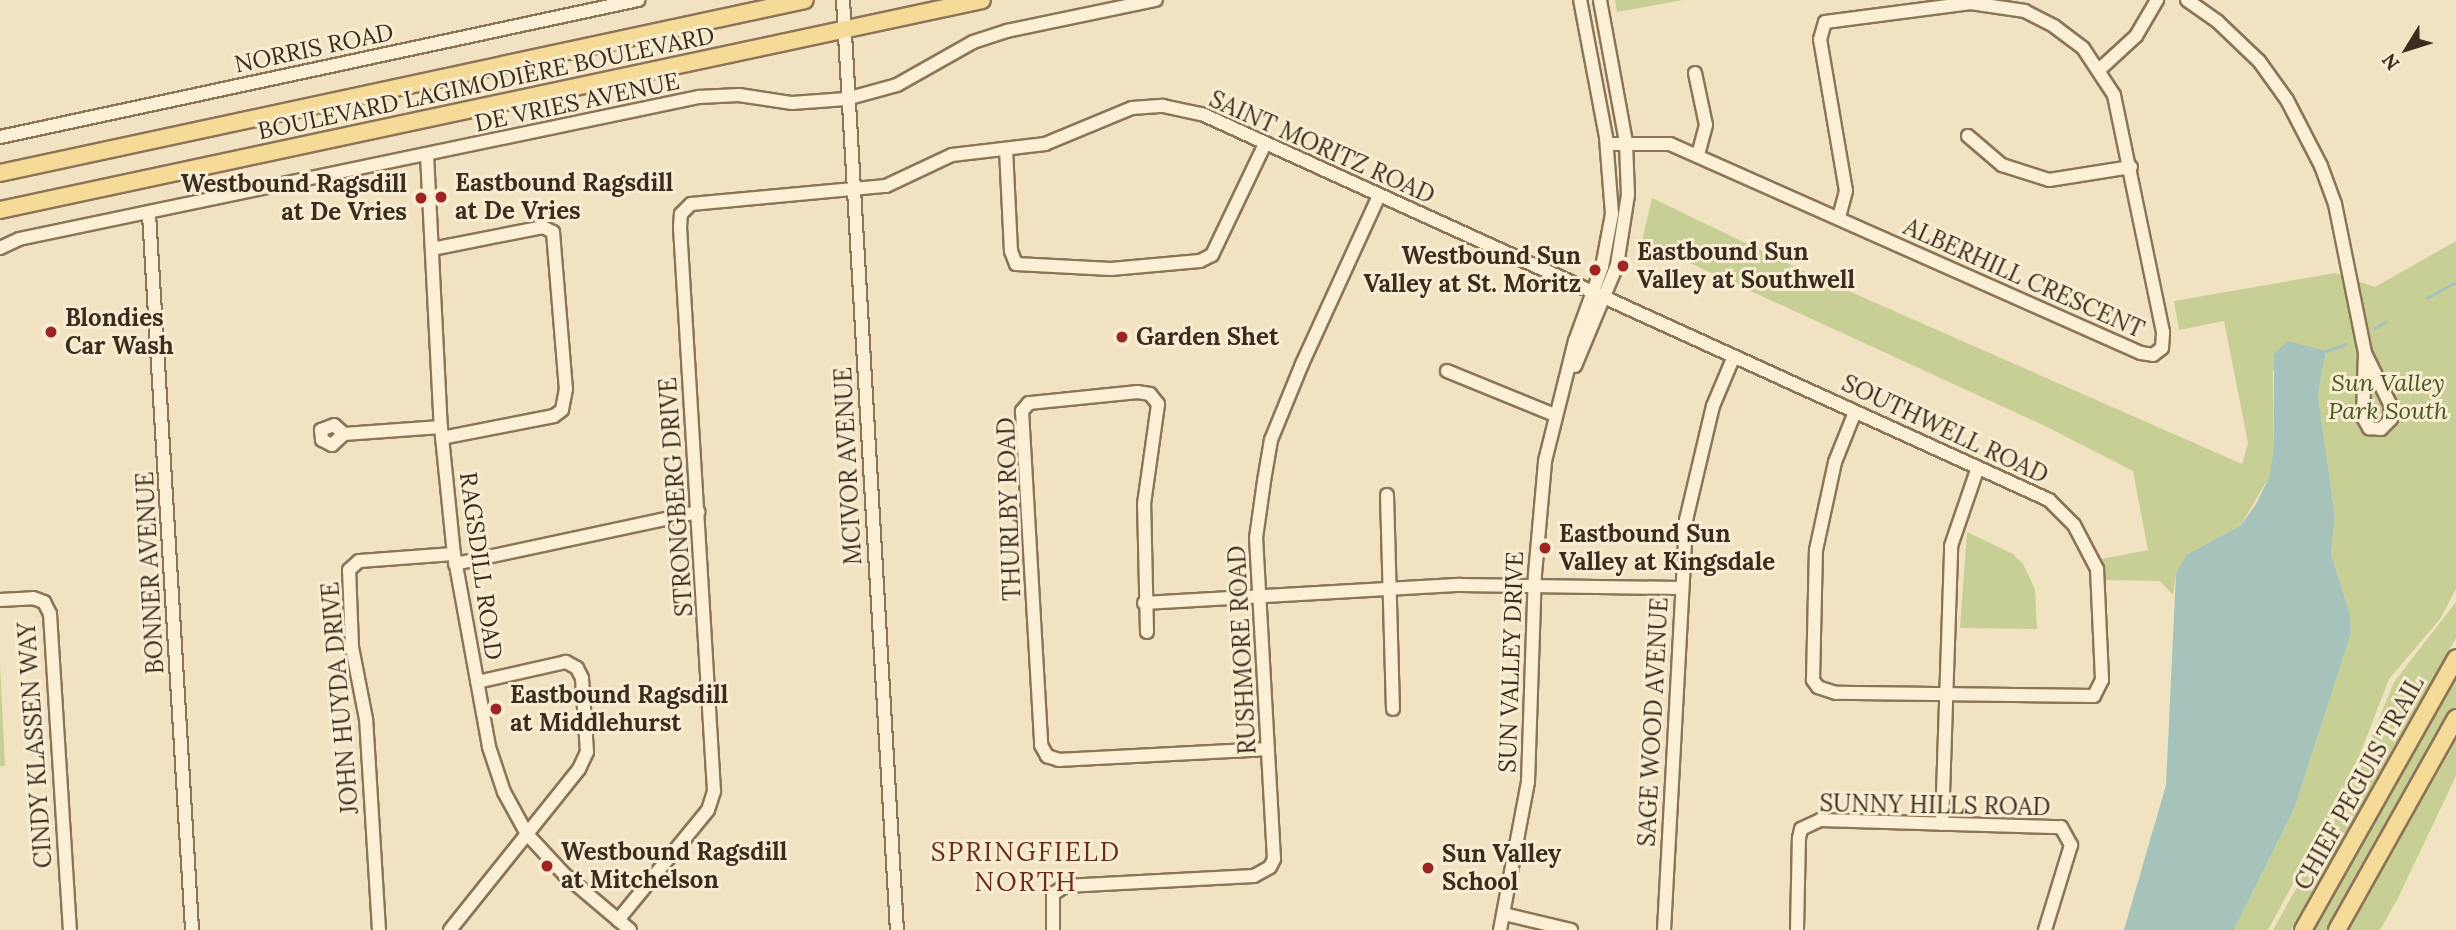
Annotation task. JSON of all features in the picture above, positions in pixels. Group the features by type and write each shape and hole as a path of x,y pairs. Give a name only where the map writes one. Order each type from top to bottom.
{"main road":[{"name":"BOULEVARD LAGIMODIÈRE BOULEVARD","path":"0,173 805,0"},
{"name":"BOULEVARD LAGIMODIÈRE BOULEVARD","path":"0,210 982,0"},
{"name":"CHIEF PEGUIS TRAIL","path":"2303,930 2456,658"},
{"path":"2337,930 2456,719"}],"street":[{"name":"NORRIS ROAD","path":"0,137 638,0"},
{"name":"MCIVOR AVENUE","path":"843,0 846,99 897,930"},
{"name":"DE VRIES AVENUE","path":"0,248 19,239 149,214 699,97 739,95 792,103 846,99 897,85 973,42 1007,30 1156,0"},
{"name":"SUN VALLEY DRIVE","path":"1580,0 1608,144 1612,214 1599,297"},
{"name":"SUN VALLEY DRIVE","path":"1500,930 1528,782 1535,586 1545,461 1574,341 1599,297 1624,229 1626,142 1600,0"},
{"path":"2100,69 2136,36 2157,0"},
{"path":"2187,0 2251,52 2301,125 2332,196 2365,353 2363,416 2369,428 2381,429 2391,419 2390,404 2365,353"},
{"name":"ALBERHILL CRESCENT","path":"1608,144 1670,144 1698,155 1839,219 2153,355 2162,348 2163,332 2123,120 2100,69 2054,26 1998,5 1971,3 1825,22 1820,39 1846,191 1839,219"},
{"path":"1695,73 1706,125 1698,155"},
{"name":"SAINT MORITZ ROAD","path":"853,188 911,178 952,155 1057,140 1118,112 1163,106 1202,114 1599,297"},
{"path":"1968,136 2001,165 2049,180 2131,167"},
{"path":"1006,149 1011,251 1016,264 1111,270 1200,261 1212,255 1265,144"},
{"name":"RAGSDILL ROAD","path":"426,155 442,432 455,559 493,758 504,792 527,834 565,876 630,930"},
{"name":"STRONGBERG DRIVE","path":"618,920 708,810 714,791 681,214 691,204 853,188"},
{"name":"RUSHMORE ROAD","path":"1053,930 1053,894 1065,886 1254,876 1269,867 1274,859 1256,538 1271,440 1379,196"},
{"name":"BONNER AVENUE","path":"149,214 192,930"},
{"path":"344,435 442,432 554,416 562,410 566,389 553,232 543,227 432,249"},
{"name":"SOUTHWELL ROAD","path":"1599,297 2049,500 2087,544 2098,569 2102,595 2102,680 2094,696 1945,695"},
{"name":"SAGE WOOD AVENUE","path":"1664,930 1686,520 1696,463 1734,356"},
{"path":"1447,371 1555,415"},
{"name":"THURLBY ROAD","path":"1147,632 1144,603 1144,504 1158,404 1150,394 1138,392 1029,403 1022,411 1041,746 1047,757 1059,760 1268,749"},
{"path":"1855,412 1822,509 1816,550 1813,680 1818,687 1836,693 1945,695"},
{"path":"1942,824 1951,546 1978,467"},
{"path":"1387,495 1393,709"},
{"path":"455,559 698,512"},
{"name":"JOHN HUYDA DRIVE","path":"379,930 366,719 352,647 349,570 359,561 455,559"},
{"path":"1144,603 1390,588 1681,588"},
{"name":"CINDY KLASSEN WAY","path":"0,600 33,598 44,602 50,614 70,930"},
{"path":"450,930 579,769 586,752 583,678 577,667 566,662 477,681"},
{"name":"SUNNY HILLS ROAD","path":"1797,930 1799,838 1810,822 2049,825 2068,833 2071,845 2045,930"},
{"path":"1504,914 1571,930"}],"green space":[{"path":"1615,0 1683,0 1617,12"},
{"name":"Sun Valley Park South","path":"1652,198 1812,275 2242,464 2248,443 2224,321 2179,330 2174,301 2335,273 2375,287 2456,241 2456,589 2440,619 2389,679 2352,775 2268,930 2234,930 2295,807 2351,633 2350,614 2331,554 2335,516 2318,395 2326,351 2273,371 2274,447 2269,477 2241,525 2186,555 2176,573 2173,595 2160,581 2106,580 2101,559 2148,550 2133,471 2047,427 1681,259 1641,245"},
{"path":"1967,532 2013,554 2023,564 2035,589 2037,629 1960,628"},
{"path":"2456,602 2456,638 2291,930 2273,930 2347,797 2394,682"},
{"path":"0,664 5,766 0,766"},
{"path":"2456,669 2456,707 2330,930 2309,930"},
{"path":"2456,740 2456,776 2380,930 2349,930"}],"water":[{"path":"2288,341 2326,351 2318,395 2335,516 2331,554 2350,614 2351,633 2295,807 2234,930 2124,930 2166,785 2176,573 2186,555 2241,525 2256,504 2269,477 2274,447 2274,354"}],"waterway":[{"path":"2427,298 2456,282"},
{"path":"2375,328 2385,322"},
{"path":"2326,351 2346,344"}],"place":[{"name":"Eastbound Ragsdill at De Vries","path":"441,197"},
{"name":"Westbound Ragsdill at De Vries","path":"421,198"},
{"name":"Eastbound Sun Valley at Southwell","path":"1623,266"},
{"name":"Westbound Sun Valley at St. Moritz","path":"1595,270"},
{"name":"Blondies Car Wash","path":"51,332"},
{"name":"Garden Shet","path":"1122,337"},
{"name":"Eastbound Sun Valley at Kingsdale","path":"1545,548"},
{"name":"Eastbound Ragsdill at Middlehurst","path":"496,709"},
{"name":"Westbound Ragsdill at Mitchelson","path":"547,866"},
{"name":"Sun Valley School","path":"1428,868"}],"district":[{"name":"SPRINGFIELD NORTH","path":"1026,867"}]}
